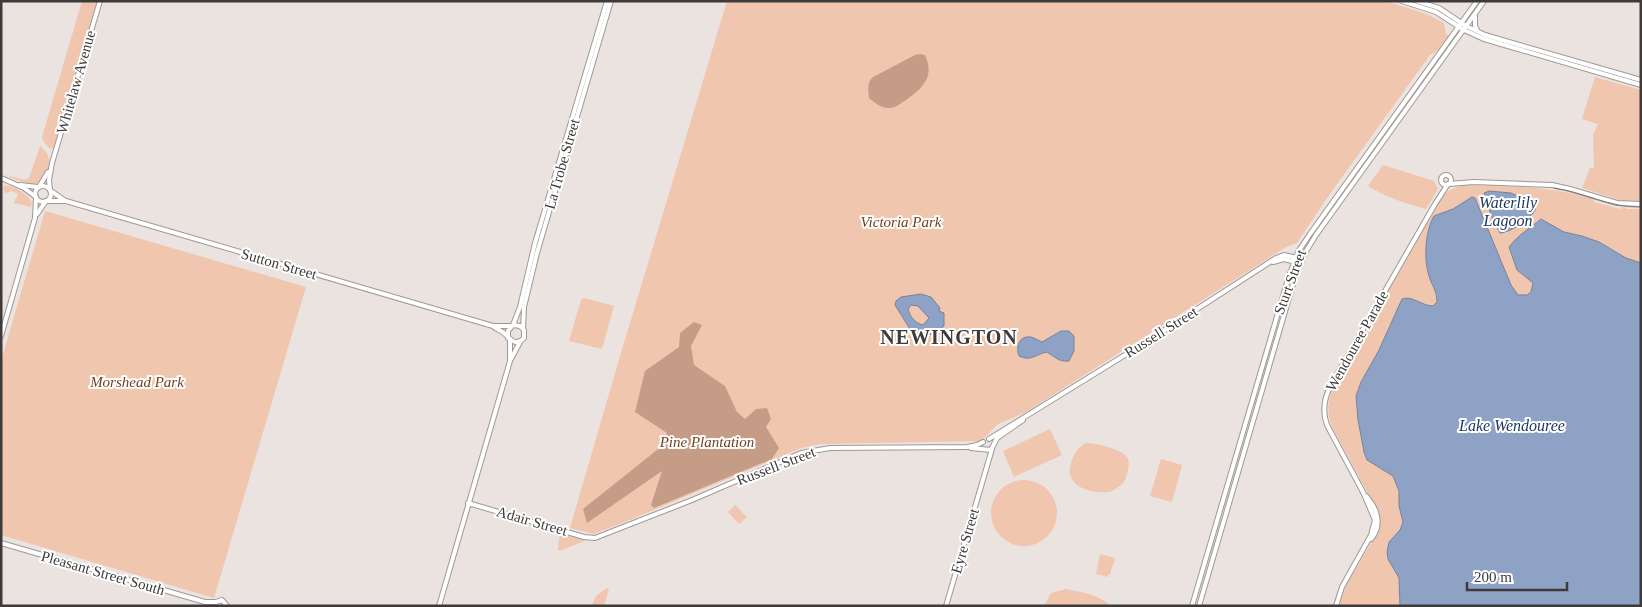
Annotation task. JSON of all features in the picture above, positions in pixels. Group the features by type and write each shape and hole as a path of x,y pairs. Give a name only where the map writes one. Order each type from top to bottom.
{"main road":[{"name":"Whitelaw Avenue","path":"50,191 49,180 52,163 100,1"},
{"name":"La Trobe Street","path":"523,328 524,307 537,253 607,1"},
{"name":"La Trobe Street","path":"599,35 611,1"},
{"path":"1402,1 1436,12 1484,39 1641,85"},
{"path":"1417,1 1439,8 1463,26 1478,32 1641,80"},
{"name":"Sturt Street","path":"1199,606 1301,261 1316,235 1463,26 1477,1"},
{"name":"Sturt Street","path":"1192,606 1295,259 1310,234 1463,26 1484,1"},
{"path":"1476,12 1474,23 1478,32"},
{"path":"1561,62 1563,56"},
{"name":"La Trobe Street","path":"512,326 520,307 535,243 582,93"},
{"name":"Whitelaw Avenue","path":"39,187 52,163"},
{"path":"1462,182 1448,175 1444,175 1441,178 1444,184 1462,182 1552,185 1617,203 1641,204"},
{"path":"1448,184 1451,180 1450,177"},
{"path":"1,178 16,184 40,201 46,201"},
{"name":"Wendouree Parade","path":"1440,196 1441,181"},
{"path":"16,184 46,186 50,191 50,197 35,218"},
{"name":"Wendouree Parade","path":"1336,606 1344,584 1368,542 1375,521 1363,492 1327,425 1324,415 1326,396 1448,184"},
{"path":"1,336 35,218 36,191 39,187"},
{"name":"Sutton Street","path":"50,191 66,201"},
{"name":"Sutton Street","path":"46,201 66,201 492,326 512,326"},
{"name":"Russell Street","path":"989,439 1003,432 1266,265 1278,259 1301,261"},
{"path":"439,606 510,361 525,336 523,328 518,325 512,326 508,331 510,361"},
{"name":"Sutton Street","path":"492,326 505,334 509,339"},
{"path":"509,339 515,343 520,342"},
{"name":"Russell Street","path":"993,447 996,439 1003,432"},
{"path":"989,439 992,441 993,447 989,451 985,450 982,447 983,442 989,439"},
{"name":"Russell Street","path":"967,447 983,442"},
{"name":"Russell Street","path":"595,538 684,504 810,451 830,448 967,447 985,450"},
{"name":"Eyre Street","path":"946,606 993,447"},
{"name":"Eyre Street","path":"984,476 987,461 985,450"},
{"name":"Adair Street","path":"468,503 584,537 595,538"},
{"name":"Pleasant Street South","path":"1,543 214,605 222,600 227,606"}],"green space":[{"path":"82,1 97,2 54,147 50,149 42,137"},
{"name":"Victoria Park","path":"727,1 1384,1 1437,19 1444,23 1446,34 1450,36 1440,49 1430,55 1297,243 1286,247 1026,412 998,424 981,441 821,444 801,448 593,534 570,528"},
{"path":"920,54 925,55 929,70 926,81 918,91 892,108 881,106 869,98 868,89 873,77"},
{"path":"1595,77 1641,90 1641,201 1623,201 1582,188 1590,168 1594,168 1593,135 1598,124 1582,119"},
{"path":"40,146 48,155 49,163 40,183 31,185 9,177 25,180 29,178"},
{"path":"1383,165 1434,181 1438,189 1426,209 1389,197 1368,186"},
{"path":"6,185 18,189 30,199 31,207 14,203 18,194 12,191 5,193 3,188"},
{"path":"1462,185 1544,189 1577,194 1593,199 1594,202 1620,209 1625,207 1626,209 1641,209 1641,263 1626,258 1599,242 1564,232 1540,219 1509,247 1517,270 1533,283 1531,292 1527,295 1518,295 1511,285 1474,197 1453,209 1434,216 1427,238 1426,255 1428,272 1437,302 1433,306 1410,298 1402,299 1356,396 1358,420 1367,460 1393,476 1399,491 1399,506 1403,522 1400,529 1389,542 1388,559 1399,578 1400,606 1339,606 1347,584 1378,531 1379,522 1377,510 1331,425 1329,402 1332,389 1443,195","holes":["1484,193 1522,198 1536,210 1506,233 1500,233 1492,218"]},
{"name":"Morshead Park","path":"45,211 306,287 214,598 1,535 1,361"},
{"path":"584,298 614,306 602,349 569,341 581,300"},
{"name":"Pine Plantation","path":"694,322 702,325 691,346 694,365 725,386 737,412 745,419 756,409 767,408 771,419 766,427 779,448 772,459 654,508 651,505 662,471 587,523 583,509 662,446 667,433 635,412 645,371 679,347 680,333"},
{"path":"1050,429 1062,455 1014,477 1003,451"},
{"path":"1086,443 1102,445 1121,452 1128,459 1129,467 1125,479 1114,490 1109,492 1093,491 1085,489 1074,482 1070,469 1072,460 1081,446"},
{"path":"1161,459 1182,465 1172,502 1150,496"},
{"path":"1030,480 1048,489 1055,500 1057,513 1055,526 1048,537 1037,544 1018,546 1000,537 993,526 991,507 1000,489 1011,482"},
{"path":"735,505 747,517 739,524 728,512"},
{"path":"562,534 587,540 559,551 559,538"},
{"path":"1100,554 1115,558 1108,577 1096,574"},
{"path":"607,588 609,589 604,606 591,606 597,595"},
{"path":"1066,589 1096,597 1111,606 1044,606 1051,593"}],"water":[{"name":"Waterlily Lagoon","path":"1489,191 1511,193 1522,198 1536,209 1520,225 1500,233 1492,218 1484,193"},
{"name":"Lake Wendouree","path":"1472,197 1475,198 1511,285 1518,295 1527,295 1531,292 1533,283 1517,270 1509,247 1541,219 1564,232 1599,242 1626,258 1641,263 1641,606 1400,606 1399,578 1388,559 1387,552 1389,542 1400,530 1403,522 1399,506 1399,491 1393,476 1367,460 1358,420 1356,396 1402,299 1410,298 1433,306 1437,302 1436,292 1426,263 1427,238 1434,216 1453,209"},
{"path":"921,294 931,297 940,308 939,311 944,313 944,326 935,334 918,335 910,329 895,305 896,301 901,297","holes":["911,305 918,306 929,318 923,325 913,319 908,309"]},
{"path":"1061,331 1069,331 1074,336 1074,351 1069,361 1060,360 1047,352 1030,358 1019,356 1018,348 1022,339 1029,337 1042,342"}],"tram line":[{"path":"1554,188 1619,205 1641,207"}],"district":[{"name":"NEWINGTON","path":"949,337"}]}
